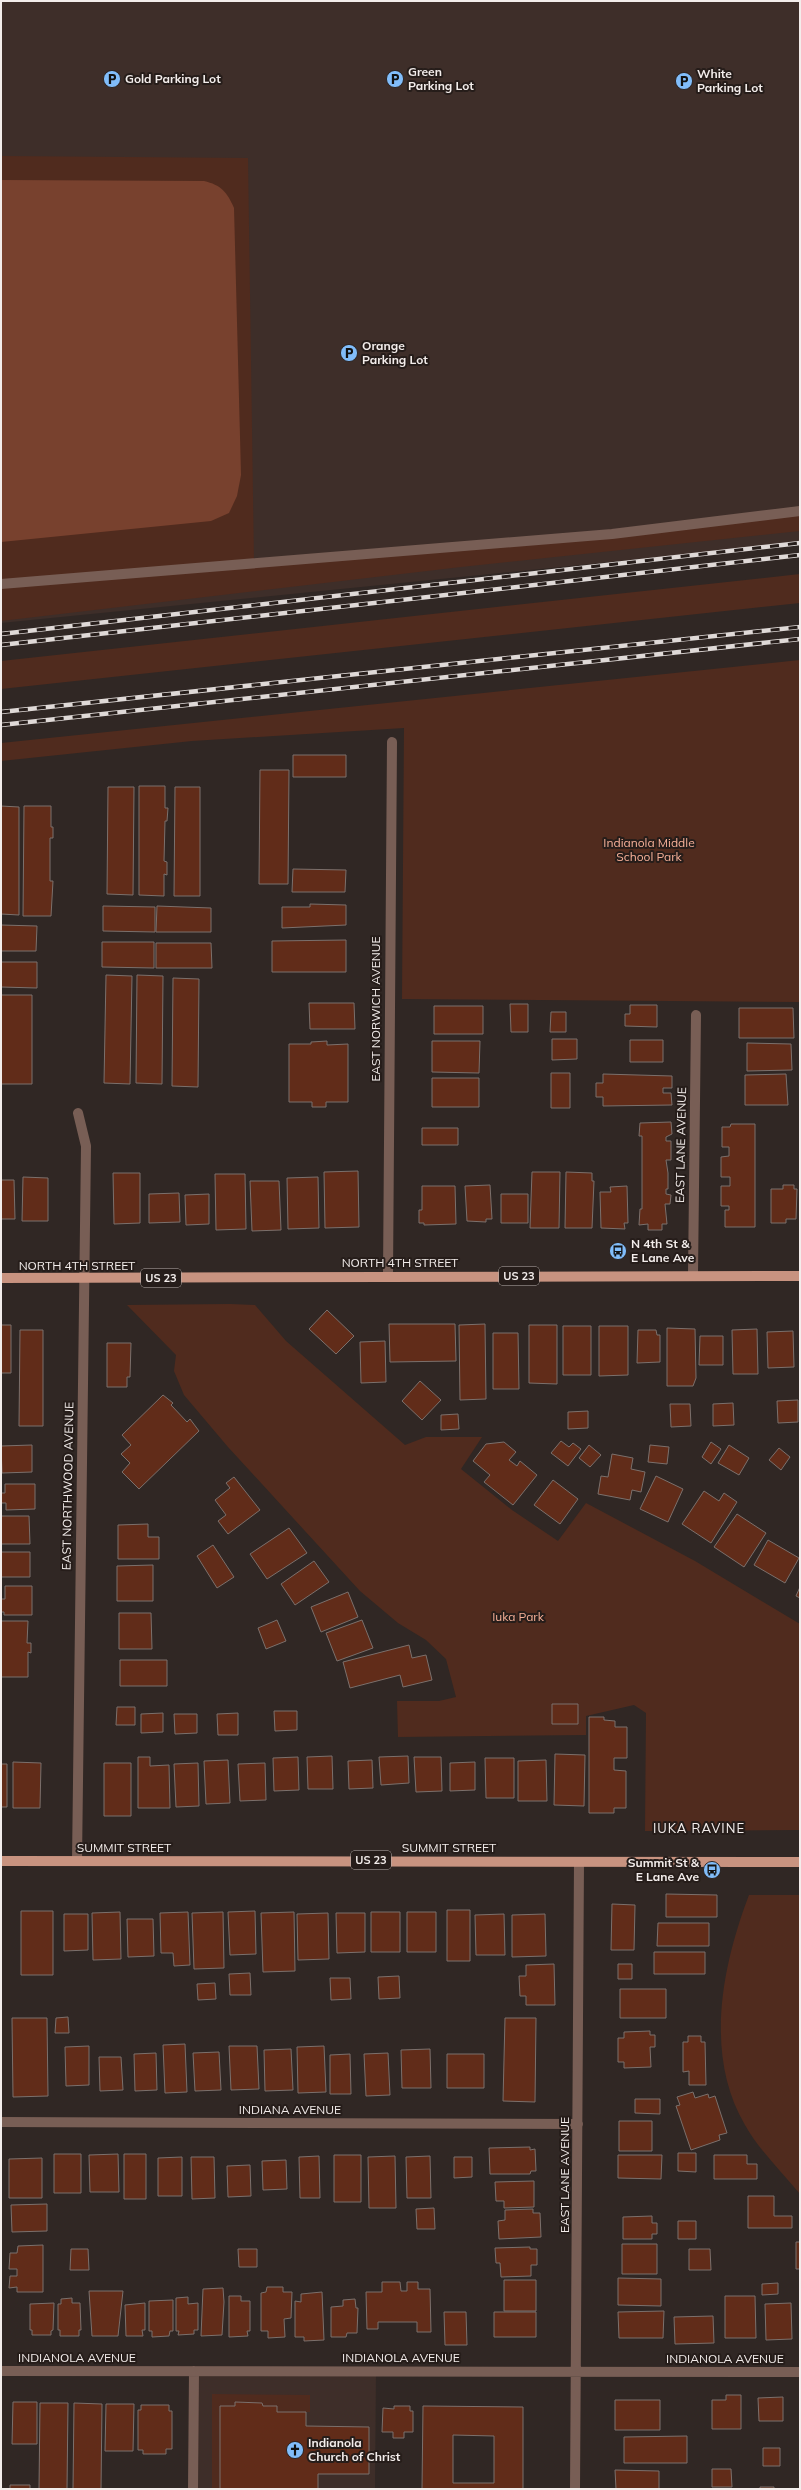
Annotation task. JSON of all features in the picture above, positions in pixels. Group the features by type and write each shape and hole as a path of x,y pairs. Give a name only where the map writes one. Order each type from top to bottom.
{"main road":[{"name":"NORTH 4TH STREET","path":"1,1278 83,1279 388,1276 800,1276"},
{"name":"SUMMIT STREET","path":"1,1861 800,1862"}],"street":[{"path":"1,584 612,534 800,511"},
{"name":"EAST NORWICH AVENUE","path":"388,1276 392,742"},
{"name":"EAST LANE AVENUE","path":"693,1276 696,1015"},
{"name":"EAST NORTHWOOD AVENUE","path":"77,1861 83,1279 86,1146 78,1113"},
{"name":"EAST LANE AVENUE","path":"575,2489 577,2372 579,1862"},
{"name":"INDIANA AVENUE","path":"1,2122 578,2124"},
{"name":"INDIANOLA AVENUE","path":"1,2371 800,2372"},
{"path":"194,2371 194,2489"}],"shaded area":[{"path":"1,1 800,1 800,543 1,623"},
{"path":"1,180 204,181 219,187 226,193 234,208 241,475 237,496 229,513 211,521 1,542"},
{"path":"195,2370 376,2371 375,2489 195,2489"}],"green space":[{"path":"1,156 248,158 254,563 800,512 800,531 461,567 1,621"},
{"path":"800,574 800,603 1,689 1,661"},
{"name":"Indianola Middle School Park","path":"800,660 800,1002 402,999 404,728 192,741 1,761 1,743"},
{"name":"Iuka Park","path":"127,1305 255,1305 286,1341 405,1445 426,1437 482,1437 461,1469 512,1510 558,1541 586,1503 695,1561 800,1624 800,1830 645,1831 646,1713 634,1705 586,1716 586,1735 398,1737 397,1701 439,1701 456,1697 446,1659 426,1640 398,1623 360,1591 228,1447 184,1395 174,1371 176,1355","holes":["552,1704 578,1724 552,1724"]},
{"path":"749,1895 800,1895 800,2194 764,2152 745,2125 732,2098 725,2070 721,2040 725,1981 739,1922"},
{"path":"212,2394 310,2395 310,2412 277,2412 277,2406 263,2406 262,2403 235,2402 235,2406 221,2406 220,2489 212,2489"}],"building":[{"path":"293,755 346,755 346,777 293,777"},
{"path":"260,770 289,770 288,884 259,884"},
{"path":"139,786 165,786 165,808 168,808 167,821 165,821 164,861 167,862 167,875 164,874 164,896 139,895"},
{"path":"108,787 134,787 133,895 107,894"},
{"path":"175,787 200,787 200,896 174,896"},
{"path":"1,806 19,807 19,915 1,914"},
{"path":"24,806 51,806 51,827 53,827 53,838 50,838 50,881 53,881 51,916 23,916"},
{"path":"293,869 346,870 345,892 292,892"},
{"path":"310,904 346,905 346,925 282,928 282,907 310,907"},
{"path":"103,906 155,907 155,932 103,931"},
{"path":"157,906 211,908 211,932 156,932"},
{"path":"1,925 37,926 36,951 1,951"},
{"path":"346,940 346,972 272,972 272,941"},
{"path":"102,942 154,942 154,968 102,967"},
{"path":"156,943 211,943 212,968 156,968"},
{"path":"1,962 37,962 37,988 1,987"},
{"path":"106,975 132,976 130,1084 104,1083"},
{"path":"137,975 163,976 162,1084 136,1083"},
{"path":"173,978 199,979 198,1087 172,1086"},
{"path":"1,995 32,995 32,1084 1,1084"},
{"path":"309,1003 354,1003 355,1029 310,1029"},
{"path":"510,1004 528,1004 528,1032 511,1032"},
{"path":"630,1005 657,1005 657,1027 625,1026 625,1014 630,1014"},
{"path":"434,1006 483,1006 483,1034 434,1034"},
{"path":"739,1008 793,1008 794,1038 739,1038"},
{"path":"551,1012 566,1012 566,1032 550,1032"},
{"path":"552,1039 577,1039 577,1059 552,1060"},
{"path":"630,1040 663,1040 663,1062 630,1062"},
{"path":"327,1041 327,1045 348,1044 348,1102 326,1102 326,1107 312,1107 312,1102 289,1102 289,1044 311,1044 311,1042"},
{"path":"432,1041 480,1041 479,1073 432,1072"},
{"path":"747,1043 791,1044 792,1070 747,1071"},
{"path":"551,1073 570,1073 570,1108 551,1108"},
{"path":"603,1074 672,1076 672,1088 663,1088 663,1093 671,1093 672,1105 603,1106 603,1097 596,1097 596,1083 603,1083"},
{"path":"786,1074 788,1105 745,1105 745,1075"},
{"path":"432,1078 479,1078 479,1107 432,1107"},
{"path":"671,1122 672,1134 666,1137 666,1141 671,1141 671,1160 666,1160 668,1189 666,1189 666,1194 671,1195 670,1204 665,1204 667,1224 662,1224 662,1230 648,1230 648,1224 639,1225 640,1209 642,1209 642,1136 639,1136 640,1123"},
{"path":"731,1124 755,1124 755,1227 725,1227 725,1210 729,1210 729,1206 721,1206 721,1186 730,1186 730,1177 721,1177 721,1157 729,1156 729,1147 722,1147 722,1127 730,1127"},
{"path":"422,1128 458,1128 458,1145 422,1145"},
{"path":"358,1171 359,1227 325,1228 324,1172"},
{"path":"532,1172 560,1172 559,1228 530,1228"},
{"path":"566,1172 592,1173 592,1181 594,1181 592,1228 565,1228"},
{"path":"113,1173 140,1173 140,1223 114,1224"},
{"path":"215,1174 245,1174 246,1229 216,1230"},
{"path":"23,1177 48,1178 48,1221 22,1221"},
{"path":"318,1177 319,1228 288,1229 287,1178"},
{"path":"1,1180 14,1180 15,1219 1,1219"},
{"path":"250,1181 279,1181 281,1230 252,1231"},
{"path":"490,1185 492,1219 486,1219 486,1222 467,1221 465,1186"},
{"path":"783,1185 794,1185 794,1189 797,1189 796,1219 786,1219 786,1223 771,1223 771,1189 783,1189"},
{"path":"422,1186 455,1186 456,1224 424,1225 424,1223 419,1223 419,1210 422,1210"},
{"path":"627,1186 628,1223 624,1223 625,1229 601,1228 600,1192 611,1192 610,1187"},
{"path":"179,1193 180,1222 149,1223 149,1194"},
{"path":"209,1194 209,1224 186,1225 185,1195"},
{"path":"501,1194 528,1194 528,1223 501,1223"},
{"path":"327,1310 354,1336 336,1354 309,1329"},
{"path":"389,1324 455,1324 456,1361 390,1362"},
{"path":"485,1324 486,1399 460,1400 459,1325"},
{"path":"1,1325 11,1325 11,1373 1,1373"},
{"path":"529,1325 557,1325 557,1384 529,1383"},
{"path":"563,1326 591,1326 591,1375 563,1375"},
{"path":"599,1326 628,1326 628,1375 599,1376"},
{"path":"667,1328 695,1329 696,1378 693,1386 667,1386"},
{"path":"757,1329 758,1374 733,1374 732,1330"},
{"path":"20,1330 43,1330 43,1426 19,1426"},
{"path":"638,1330 656,1330 657,1335 660,1335 660,1362 637,1363"},
{"path":"793,1331 794,1367 768,1368 767,1332"},
{"path":"493,1333 518,1333 519,1389 493,1389"},
{"path":"700,1336 723,1336 723,1365 699,1365"},
{"path":"385,1341 386,1382 361,1383 360,1342"},
{"path":"107,1343 131,1343 130,1377 127,1377 127,1387 107,1387"},
{"path":"420,1381 441,1400 422,1420 402,1401"},
{"path":"163,1395 173,1403 171,1405 187,1422 190,1419 199,1431 139,1489 122,1472 130,1463 121,1454 131,1445 122,1435"},
{"path":"798,1400 798,1422 778,1423 777,1401"},
{"path":"733,1403 734,1425 713,1426 713,1404"},
{"path":"670,1404 690,1404 691,1426 671,1427"},
{"path":"588,1411 588,1428 568,1429 568,1412"},
{"path":"458,1414 459,1429 441,1430 441,1415"},
{"path":"561,1441 569,1447 573,1443 581,1449 568,1466 551,1453"},
{"path":"504,1442 516,1452 509,1460 517,1466 520,1461 537,1475 513,1505 484,1482 490,1475 473,1461 486,1444"},
{"path":"711,1442 721,1449 711,1464 702,1457"},
{"path":"32,1445 32,1472 2,1473 1,1446"},
{"path":"589,1445 601,1455 590,1467 579,1458"},
{"path":"650,1445 669,1447 667,1464 648,1462"},
{"path":"729,1445 749,1458 739,1475 718,1463"},
{"path":"779,1448 790,1457 781,1470 769,1460"},
{"path":"612,1454 633,1458 631,1469 645,1472 641,1492 632,1490 630,1500 598,1494 601,1476 608,1477"},
{"path":"656,1476 683,1489 668,1522 640,1509"},
{"path":"234,1477 260,1510 228,1534 218,1521 226,1515 215,1500 230,1488 226,1483"},
{"path":"553,1480 578,1499 560,1524 534,1505"},
{"path":"5,1484 35,1484 35,1509 6,1510 6,1503 1,1503 1,1493 5,1493"},
{"path":"704,1491 719,1501 724,1493 737,1502 711,1543 682,1524"},
{"path":"737,1514 766,1533 744,1567 714,1547"},
{"path":"1,1516 29,1516 30,1544 1,1544"},
{"path":"148,1524 148,1537 159,1537 159,1559 118,1559 118,1525"},
{"path":"289,1528 307,1553 267,1579 250,1554"},
{"path":"768,1540 799,1558 785,1583 754,1565"},
{"path":"213,1545 234,1577 217,1588 197,1556"},
{"path":"1,1552 30,1552 30,1577 1,1577"},
{"path":"314,1561 329,1582 295,1605 281,1584"},
{"path":"153,1565 153,1601 117,1601 117,1566"},
{"path":"5,1586 32,1586 32,1615 4,1615 4,1612 1,1612 1,1599 5,1599"},
{"path":"800,1587 800,1598 796,1596"},
{"path":"348,1592 358,1617 321,1632 311,1607"},
{"path":"119,1613 151,1613 152,1649 119,1649"},
{"path":"277,1620 286,1641 266,1649 258,1628"},
{"path":"362,1620 373,1648 337,1661 326,1633"},
{"path":"1,1621 28,1621 27,1643 31,1643 31,1653 28,1652 28,1677 1,1677"},
{"path":"409,1645 412,1658 426,1655 432,1680 403,1687 400,1675 350,1688 343,1662"},
{"path":"120,1660 167,1660 167,1686 120,1686"},
{"path":"552,1704 578,1704 578,1724 552,1724"},
{"path":"117,1707 135,1707 135,1725 116,1725"},
{"path":"274,1711 297,1711 297,1730 275,1731"},
{"path":"163,1713 163,1732 141,1733 141,1714"},
{"path":"238,1713 238,1735 218,1735 217,1714"},
{"path":"174,1714 197,1714 197,1733 175,1734"},
{"path":"589,1717 604,1717 604,1720 615,1721 615,1727 627,1727 627,1758 614,1758 614,1770 626,1771 626,1808 614,1808 614,1813 589,1813"},
{"path":"555,1754 585,1755 584,1806 554,1805"},
{"path":"332,1756 333,1789 308,1789 307,1757"},
{"path":"408,1756 409,1783 381,1785 379,1757"},
{"path":"138,1757 150,1757 150,1766 169,1765 170,1808 138,1808"},
{"path":"298,1757 299,1790 274,1791 273,1758"},
{"path":"414,1757 441,1757 442,1791 416,1792"},
{"path":"485,1758 514,1758 514,1798 486,1798"},
{"path":"228,1760 230,1803 206,1804 204,1761"},
{"path":"372,1760 373,1788 349,1789 348,1761"},
{"path":"546,1760 547,1801 518,1801 518,1761"},
{"path":"13,1762 41,1763 40,1808 13,1808"},
{"path":"475,1762 475,1790 450,1791 450,1763"},
{"path":"104,1763 131,1763 131,1816 104,1816"},
{"path":"198,1763 199,1806 176,1807 174,1764"},
{"path":"265,1763 266,1800 240,1801 238,1764"},
{"path":"1,1764 7,1764 7,1807 1,1807"},
{"path":"666,1894 717,1895 717,1917 666,1917"},
{"path":"612,1904 635,1905 634,1950 611,1950"},
{"path":"447,1910 470,1910 470,1961 447,1961"},
{"path":"21,1911 53,1911 53,1975 21,1975"},
{"path":"255,1911 256,1954 230,1955 228,1912"},
{"path":"120,1912 121,1959 93,1960 92,1913"},
{"path":"188,1912 190,1965 174,1966 173,1953 161,1953 160,1913"},
{"path":"223,1912 224,1968 194,1969 192,1913"},
{"path":"294,1912 295,1971 263,1972 261,1913"},
{"path":"371,1912 400,1912 400,1952 371,1952"},
{"path":"407,1912 436,1912 436,1952 407,1952"},
{"path":"328,1913 329,1959 298,1960 297,1914"},
{"path":"336,1913 365,1913 365,1952 337,1953"},
{"path":"64,1914 88,1914 88,1950 64,1951"},
{"path":"504,1914 505,1955 476,1955 475,1915"},
{"path":"545,1914 546,1956 512,1957 512,1915"},
{"path":"127,1919 153,1919 154,1956 128,1957"},
{"path":"658,1923 709,1923 709,1946 657,1946"},
{"path":"654,1952 705,1952 705,1974 654,1974"},
{"path":"554,1964 555,2005 526,2005 526,1996 520,1996 519,1976 526,1976 526,1965"},
{"path":"618,1964 632,1964 632,1979 618,1979"},
{"path":"250,1973 251,1995 230,1995 229,1974"},
{"path":"399,1976 400,1998 379,1999 378,1977"},
{"path":"330,1978 350,1978 351,1999 331,2000"},
{"path":"215,1983 216,1999 198,2000 197,1984"},
{"path":"620,1989 666,1989 666,2018 620,2018"},
{"path":"68,2017 69,2033 55,2033 56,2018"},
{"path":"12,2018 47,2018 48,2096 13,2097"},
{"path":"505,2018 536,2018 535,2102 503,2101"},
{"path":"650,2031 650,2035 655,2035 655,2047 650,2047 651,2067 624,2068 624,2062 618,2062 618,2038 624,2038 624,2032"},
{"path":"688,2036 701,2036 701,2042 705,2042 706,2085 689,2085 689,2071 683,2072 683,2042 688,2042"},
{"path":"185,2044 187,2092 165,2093 163,2045"},
{"path":"89,2046 89,2085 66,2086 65,2047"},
{"path":"229,2046 257,2046 259,2089 231,2090"},
{"path":"324,2046 326,2092 298,2093 297,2047"},
{"path":"291,2049 293,2090 265,2091 264,2050"},
{"path":"430,2049 431,2088 402,2088 401,2050"},
{"path":"219,2052 221,2090 195,2091 193,2053"},
{"path":"156,2053 157,2090 135,2091 134,2054"},
{"path":"388,2053 390,2095 366,2096 364,2054"},
{"path":"350,2054 351,2094 330,2094 330,2055"},
{"path":"447,2054 484,2054 484,2088 447,2088"},
{"path":"99,2057 121,2057 123,2090 100,2091"},
{"path":"693,2092 695,2098 708,2094 709,2098 715,2096 727,2133 719,2135 720,2140 691,2150 676,2106 680,2105 677,2097"},
{"path":"635,2099 660,2099 660,2114 635,2113"},
{"path":"619,2121 652,2121 652,2151 619,2151"},
{"path":"530,2147 530,2150 535,2149 536,2171 531,2171 530,2174 490,2174 489,2148"},
{"path":"678,2153 696,2153 696,2172 678,2171"},
{"path":"54,2154 81,2154 81,2193 54,2193"},
{"path":"118,2154 119,2192 90,2192 89,2155"},
{"path":"124,2154 146,2154 146,2199 124,2199"},
{"path":"334,2155 361,2155 361,2202 334,2202"},
{"path":"618,2155 662,2155 661,2179 618,2178"},
{"path":"714,2155 747,2155 747,2164 757,2164 757,2179 714,2179"},
{"path":"319,2156 320,2198 300,2198 299,2157"},
{"path":"395,2156 396,2208 369,2208 368,2157"},
{"path":"430,2156 431,2198 407,2198 406,2157"},
{"path":"182,2157 182,2196 158,2196 158,2158"},
{"path":"191,2157 214,2157 215,2198 192,2199"},
{"path":"454,2157 472,2157 472,2177 454,2178"},
{"path":"42,2158 42,2198 9,2198 9,2159"},
{"path":"286,2160 287,2189 263,2190 262,2161"},
{"path":"250,2165 251,2196 228,2197 227,2166"},
{"path":"534,2181 534,2207 504,2208 504,2201 496,2201 495,2182"},
{"path":"748,2196 774,2196 774,2216 792,2216 792,2228 748,2228"},
{"path":"47,2204 47,2231 12,2232 11,2205"},
{"path":"434,2208 435,2229 417,2229 416,2209"},
{"path":"533,2209 533,2213 540,2213 541,2237 499,2239 498,2221 505,2220 505,2210"},
{"path":"652,2216 652,2223 657,2223 657,2234 652,2234 652,2239 623,2239 623,2217"},
{"path":"678,2221 696,2221 696,2239 678,2239"},
{"path":"796,2242 800,2242 800,2269 796,2269"},
{"path":"622,2244 657,2244 657,2274 622,2274"},
{"path":"43,2245 43,2292 17,2292 17,2287 9,2288 10,2276 17,2276 17,2269 9,2269 10,2253 17,2253 18,2246"},
{"path":"530,2247 530,2249 537,2249 537,2265 531,2265 531,2276 501,2277 500,2263 496,2263 495,2248"},
{"path":"71,2249 88,2249 89,2270 70,2270"},
{"path":"238,2249 257,2249 257,2267 239,2267"},
{"path":"689,2249 710,2249 711,2270 689,2270"},
{"path":"618,2278 661,2279 661,2306 618,2305"},
{"path":"504,2280 536,2280 536,2311 504,2311"},
{"path":"382,2282 400,2282 401,2291 407,2291 407,2282 418,2282 418,2289 430,2289 431,2332 417,2332 417,2322 378,2322 378,2329 367,2329 366,2292 382,2292"},
{"path":"778,2283 778,2294 762,2295 762,2284"},
{"path":"267,2287 283,2287 283,2292 292,2292 291,2318 284,2319 285,2337 268,2338 268,2331 261,2331 261,2293 266,2292"},
{"path":"223,2288 224,2302 222,2335 201,2336 203,2289"},
{"path":"89,2291 123,2291 118,2336 92,2336"},
{"path":"322,2292 324,2340 304,2341 304,2337 295,2337 295,2301 301,2302 301,2294"},
{"path":"229,2296 241,2296 241,2301 250,2301 250,2331 247,2331 248,2336 229,2337"},
{"path":"725,2296 755,2296 756,2338 725,2338"},
{"path":"188,2297 188,2304 198,2303 198,2330 194,2330 194,2334 178,2335 179,2331 176,2331 176,2298"},
{"path":"72,2298 72,2303 80,2303 81,2330 79,2330 79,2336 60,2336 60,2330 58,2330 58,2304 61,2304 61,2299"},
{"path":"355,2299 356,2308 358,2308 357,2333 347,2333 346,2337 331,2337 331,2307 343,2306 343,2300"},
{"path":"173,2300 173,2331 170,2331 169,2336 152,2337 152,2331 149,2331 149,2301"},
{"path":"54,2303 53,2330 51,2331 51,2335 32,2335 32,2330 30,2330 30,2304"},
{"path":"145,2303 145,2330 142,2330 143,2336 126,2336 125,2305"},
{"path":"791,2303 792,2339 766,2340 765,2304"},
{"path":"664,2311 663,2338 619,2338 618,2312"},
{"path":"444,2312 466,2312 467,2345 445,2345"},
{"path":"494,2312 536,2312 536,2337 494,2337"},
{"path":"713,2316 714,2343 675,2344 674,2317"},
{"path":"726,2395 741,2395 741,2429 712,2429 712,2400 726,2400"},
{"path":"783,2397 783,2421 759,2421 758,2398"},
{"path":"615,2400 660,2400 660,2430 615,2430"},
{"path":"13,2402 37,2402 37,2444 12,2444"},
{"name":"Indianola Church of Christ","path":"235,2402 262,2403 263,2406 277,2406 277,2412 306,2412 306,2426 369,2427 369,2474 318,2474 318,2489 220,2489 220,2406 235,2406"},
{"path":"40,2403 68,2403 67,2489 39,2489"},
{"path":"74,2403 102,2404 101,2489 73,2489"},
{"path":"106,2404 134,2404 133,2451 105,2451"},
{"path":"141,2405 169,2405 169,2411 172,2411 172,2449 166,2449 166,2454 143,2454 143,2450 138,2450 138,2410 141,2410"},
{"path":"394,2406 410,2406 410,2411 413,2411 413,2432 404,2432 404,2438 393,2438 393,2432 382,2432 383,2408 394,2409"},
{"path":"423,2406 523,2407 523,2489 422,2489","holes":["453,2435 494,2436 494,2483 453,2483"]},
{"path":"687,2436 687,2463 624,2463 624,2437"},
{"path":"763,2448 780,2448 780,2466 763,2466"},
{"path":"712,2469 731,2469 732,2487 712,2487"},
{"path":"615,2470 659,2471 659,2489 616,2489"},
{"path":"10,2485 30,2485 30,2489 10,2489"},
{"path":"760,2487 774,2487 774,2489 760,2489"}],"railway":[{"path":"1,634 800,543"},
{"path":"1,645 800,555"},
{"path":"1,712 800,627"},
{"path":"1,725 800,639"}],"place":[{"name":"Gold Parking Lot","path":"112,79"},
{"name":"Green Parking Lot","path":"395,79"},
{"name":"White Parking Lot","path":"684,81"},
{"name":"Orange Parking Lot","path":"349,353"},
{"name":"N 4th St & E Lane Ave","path":"618,1251"},
{"name":"Summit St & E Lane Ave","path":"712,1870"},
{"name":"Indianola Church of Christ","path":"295,2450"}],"district":[{"name":"IUKA RAVINE","path":"699,1828"}]}
